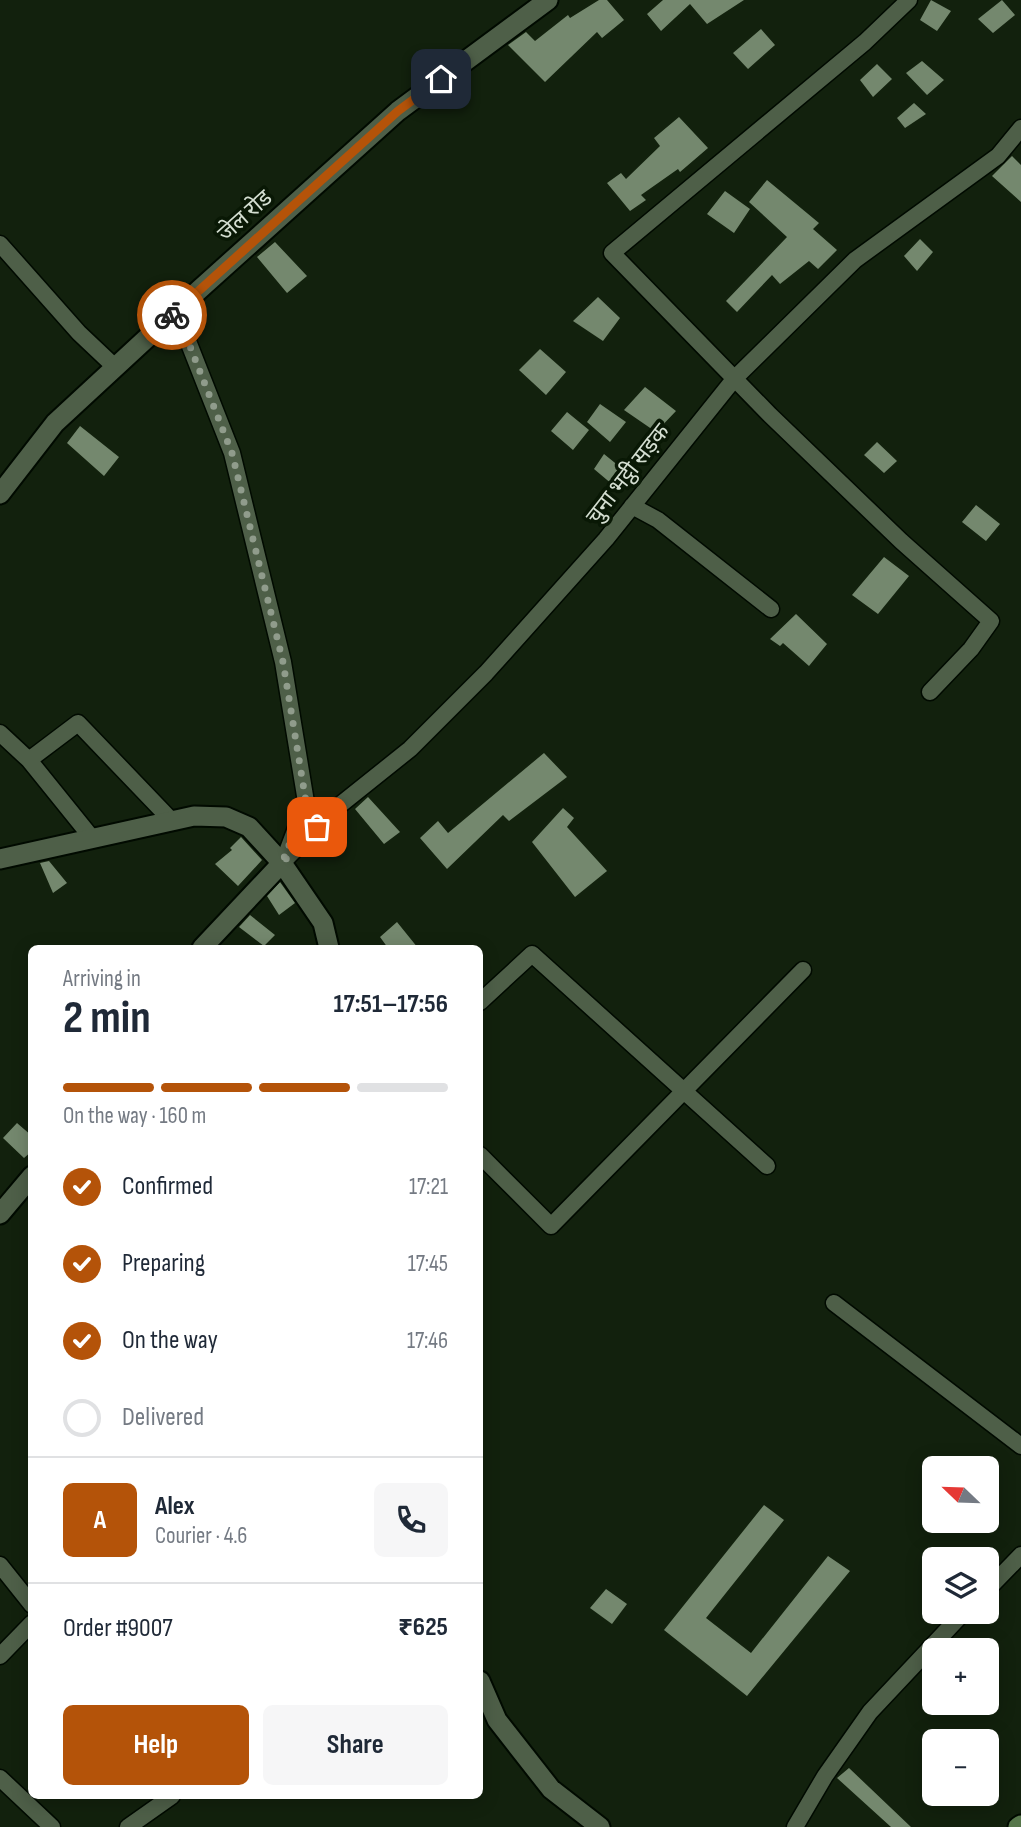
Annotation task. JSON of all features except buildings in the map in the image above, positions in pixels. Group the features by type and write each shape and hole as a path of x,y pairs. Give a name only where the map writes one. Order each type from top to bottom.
{"street":[{"name":"जेल रोड","path":"0,494 55,423 398,111 548,0"},
{"path":"909,0 865,42 612,253 734,379 901,541 991,621 971,649 930,692"},
{"name":"चुना भट्ठी सड़क","path":"282,863 335,809 410,749 486,673 606,540 734,379 855,260 998,156 1021,128"},
{"path":"0,244 79,333 115,368"},
{"path":"171,317 186,336 232,453 283,662 306,802 282,863 205,945"},
{"path":"632,506 659,520 715,568 771,609"},
{"path":"29,760 78,723 171,820"},
{"path":"0,733 29,760 92,838"},
{"path":"0,859 171,820 194,816 226,817 249,827 282,863 323,923 328,945"},
{"path":"483,999 532,954 767,1167"},
{"path":"483,1158 551,1226 803,970"},
{"path":"0,1214 28,1182"},
{"path":"834,1303 1021,1446"},
{"path":"999,1578 1021,1555"},
{"path":"0,1565 28,1600"},
{"path":"795,1827 825,1776 870,1713 953,1624"},
{"path":"0,1656 28,1627"},
{"path":"483,1688 497,1720 551,1789 600,1827"},
{"path":"0,1778 52,1827"},
{"path":"128,1827 169,1799"}],"way so far":[{"path":"172,315 186,336 232,453 283,662 306,802 282,863 317,827"}],"route":[{"path":"172,315 398,111 441,79"}]}
